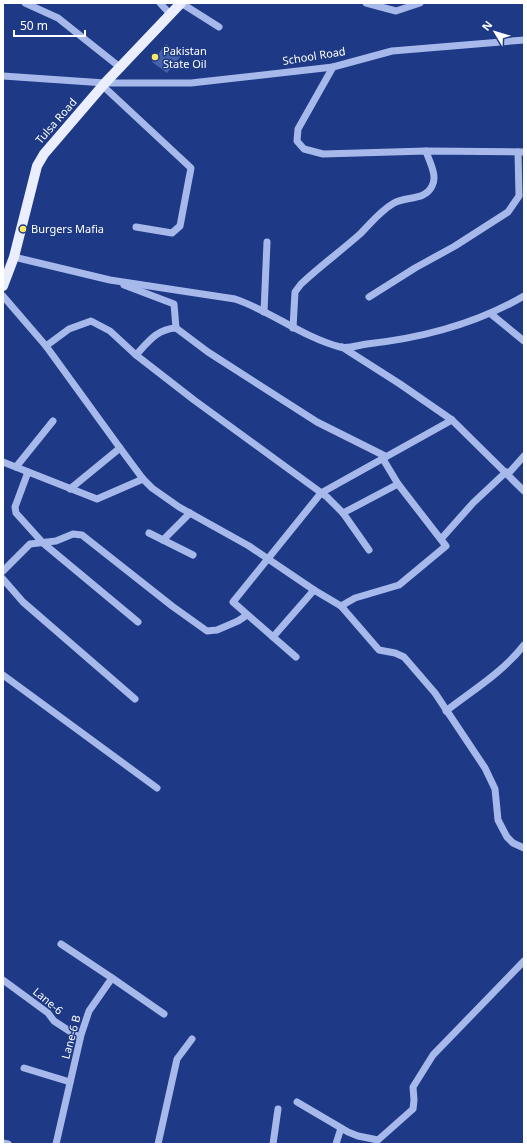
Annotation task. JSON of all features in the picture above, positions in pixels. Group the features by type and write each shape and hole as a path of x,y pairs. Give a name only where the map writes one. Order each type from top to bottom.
{"main road":[{"name":"Tulsa Road","path":"4,281 14,257 37,166 44,154 104,84 121,68 181,3"}],"street":[{"path":"25,3 58,18 121,68"},
{"path":"160,3 171,15"},
{"path":"181,3 219,28"},
{"path":"366,3 396,11 420,3"},
{"name":"School Road","path":"3,76 104,84 191,83 333,67 392,52 524,40"},
{"path":"333,67 298,129 297,141 301,147 328,154 426,151 521,152 519,196 508,212 455,246 415,268 369,297"},
{"path":"104,84 191,168 180,226 176,231 172,233 136,227"},
{"path":"293,328 295,292 301,284 360,234 382,211 396,201 423,195 429,192 433,186 434,176 426,151"},
{"path":"264,312 267,242"},
{"path":"14,257 110,280 235,299 264,312 293,328 342,347 400,384 452,420 524,491"},
{"path":"110,280 174,304 176,328"},
{"path":"3,296 46,346 143,479 164,497 268,558 314,590 341,606 379,650 395,653 404,657 435,693 493,782 498,820 507,837 513,843 524,848"},
{"path":"342,347 418,336 472,322 491,314 524,296"},
{"path":"491,314 524,341"},
{"path":"46,346 69,329 91,320 110,331 136,355 321,493 343,513 369,550"},
{"path":"136,355 153,337 164,329 176,328 208,352 317,422 384,457 398,484 446,546 399,585 356,598 341,606"},
{"path":"296,656 233,602 321,493 452,420"},
{"path":"16,467 54,421"},
{"path":"70,489 120,448"},
{"path":"441,539 473,503 524,456"},
{"path":"3,462 97,500 143,479"},
{"path":"28,472 15,507 16,513 43,543 138,622"},
{"path":"343,513 398,484"},
{"path":"163,540 190,513"},
{"path":"150,533 193,555"},
{"path":"3,571 30,544 56,542 73,534 82,535 172,606 207,631 217,630 238,621 247,615"},
{"path":"3,579 23,602 135,699"},
{"path":"273,637 314,590"},
{"path":"446,711 502,669 512,660 524,645"},
{"path":"3,675 157,788"},
{"path":"61,944 164,1014"},
{"path":"298,1102 341,1128 358,1136 378,1140 413,1109 413,1087 433,1055 524,961"},
{"name":"Lane-6 B","path":"56,1144 80,1038 89,1011 112,978"},
{"name":"Lane-6","path":"3,980 48,1014 54,1021 80,1038"},
{"path":"158,1144 177,1059 192,1040"},
{"path":"24,1068 70,1082"},
{"path":"273,1144 278,1109"},
{"path":"336,1144 341,1128"},
{"path":"3,1143 8,1144"}],"building":[{"path":"166,44 181,56 167,73 152,62"}],"place":[{"name":"Pakistan State Oil","path":"155,57"},
{"name":"Burgers Mafia","path":"23,229"}]}
